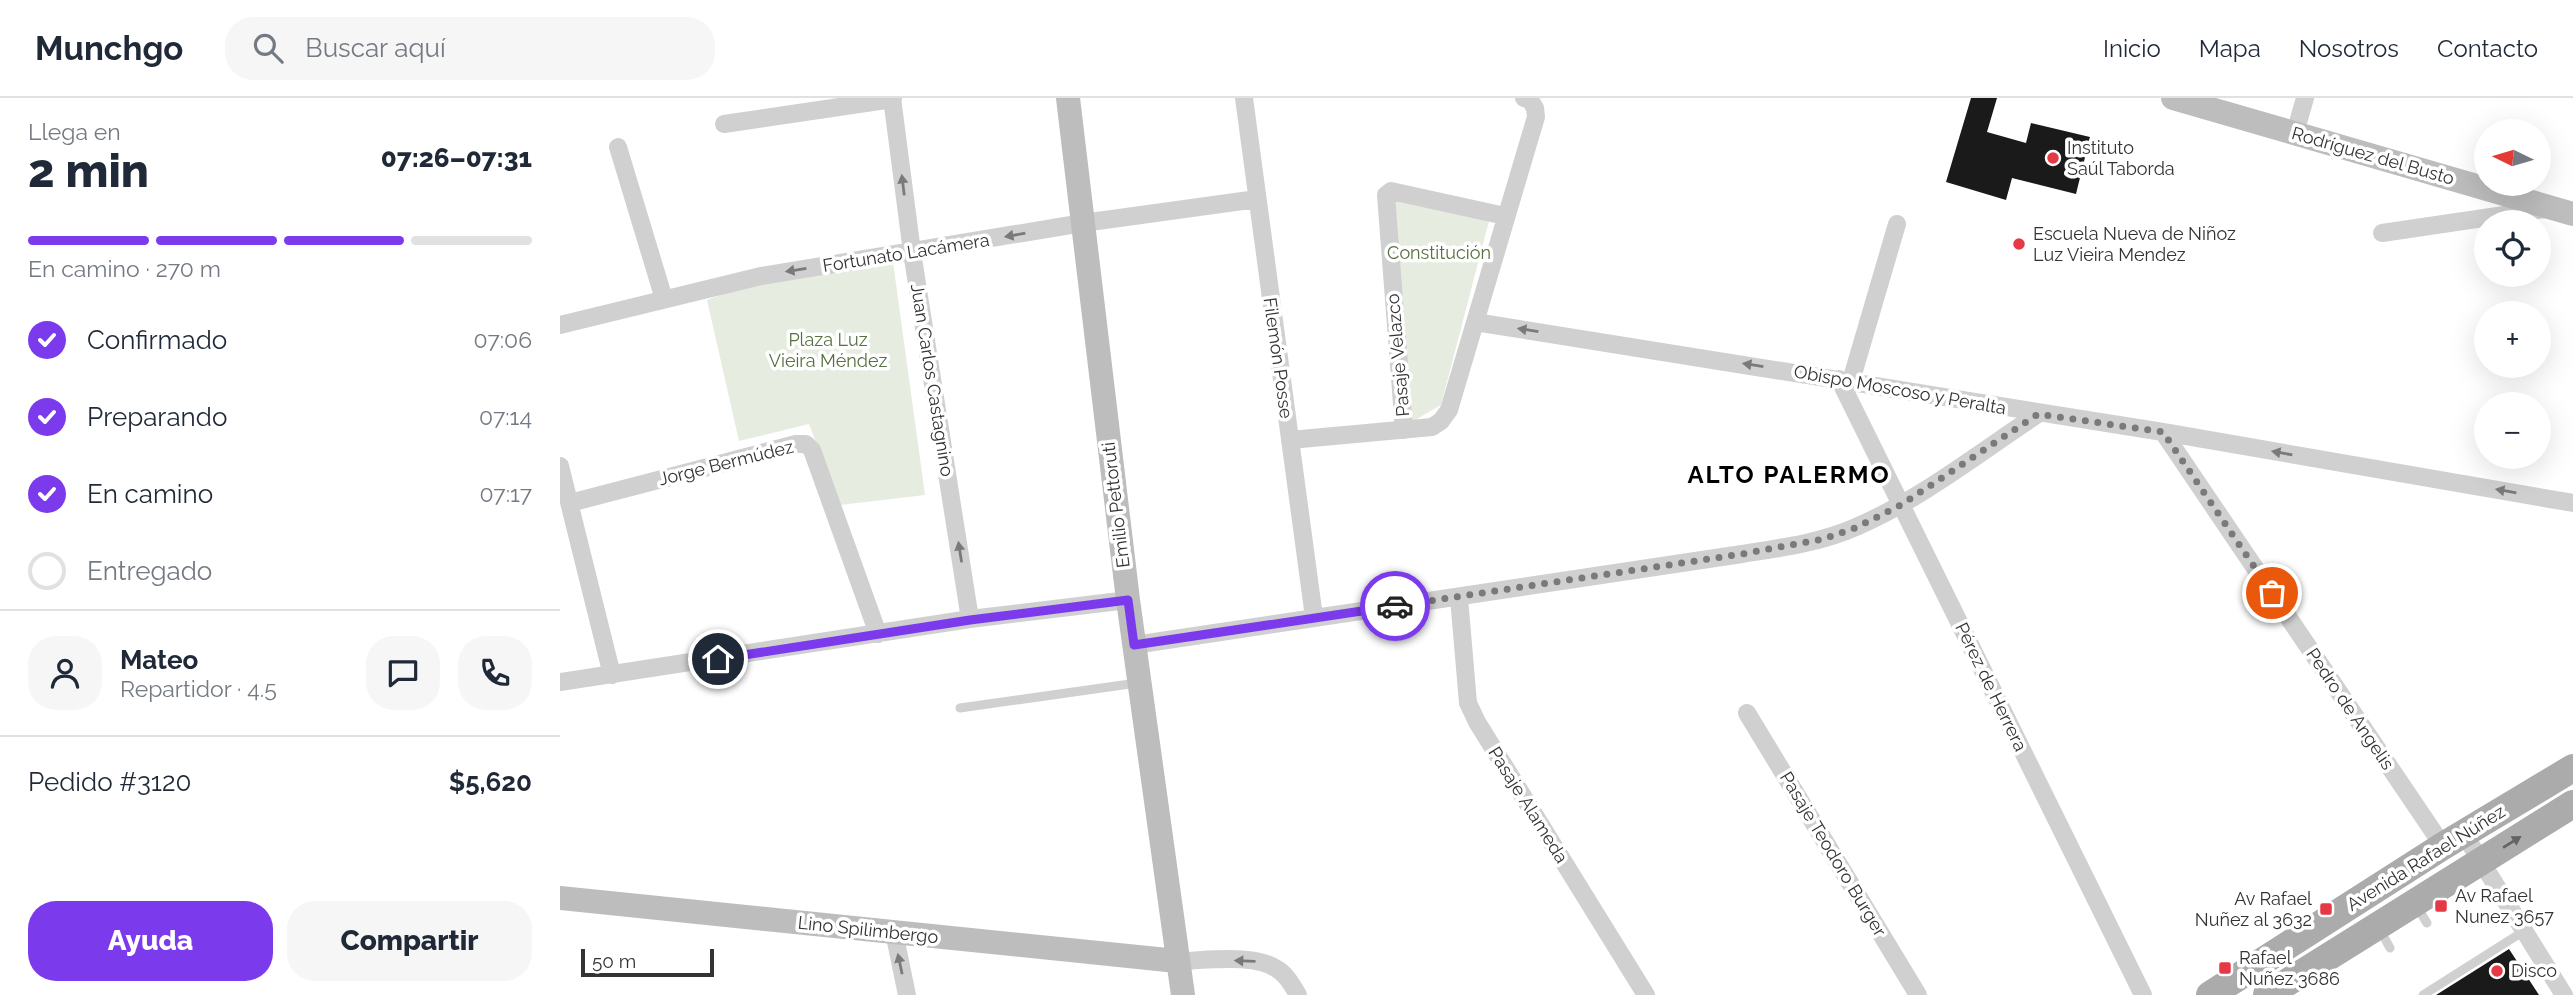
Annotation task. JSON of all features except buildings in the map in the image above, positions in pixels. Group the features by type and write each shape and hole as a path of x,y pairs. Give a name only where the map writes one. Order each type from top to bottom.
{"main road":[{"name":"Emilio Pettoruti","path":"1068,98 1128,600 1183,995"},
{"name":"Rodríguez del Busto","path":"2173,98 2562,211"},
{"name":"Avenida Rafael Núñez","path":"2210,995 2573,768"},
{"name":"Avenida Rafael Núñez","path":"2267,995 2384,937 2421,913 2479,862 2573,804"},
{"name":"Lino Spilimbergo","path":"560,898 1177,961"}],"street":[{"path":"724,124 892,98"},
{"name":"Juan Carlos Castagnino","path":"892,98 912,252 970,620"},
{"name":"Filemón Posse","path":"1244,98 1314,617"},
{"path":"2295,133 2305,98"},
{"path":"1290,440 1432,427 1441,421 1449,410 1536,117 1535,108 1527,99"},
{"path":"618,147 664,299"},
{"name":"Pasaje Velazco","path":"1404,430 1386,195 1391,191 1506,216"},
{"name":"Fortunato Lacámera","path":"560,325 761,276 1083,223 1256,199"},
{"path":"2382,233 2562,211"},
{"path":"1845,380 1897,224"},
{"name":"Obispo Moscoso y Peralta","path":"1475,321 2038,414 2163,432 2573,503"},
{"name":"Pérez de Herrera","path":"1845,380 1901,505 2143,995"},
{"path":"1134,645 1459,598 1787,547 1823,539 1855,528 1901,505 2038,414"},
{"name":"Pedro de Angelis","path":"2163,432 2454,840 2479,862 2564,995"},
{"name":"Jorge Bermúdez","path":"570,503 796,444 806,444 812,450 878,635"},
{"path":"560,466 612,675"},
{"name":"Pasaje Alameda","path":"1459,598 1468,703 1477,722 1646,995"},
{"path":"560,682 970,620 1128,600"},
{"name":"Pasaje Teodoro Burger","path":"1747,713 1918,995"},
{"path":"894,932 906,995"},
{"path":"1177,961 1262,962 1277,968 1289,979 1298,995"}],"lane":[{"path":"960,708 1139,683"},
{"path":"2423,995 2524,931"}],"green space":[{"name":"Constitución","path":"1394,200 1490,217 1441,405 1408,424"},
{"name":"Plaza Luz Vieira Méndez","path":"893,262 925,495 840,505 809,424 739,441 707,300 745,286"}],"way so far":[{"path":"1395,606 1787,547 1823,539 1855,528 1901,505 2038,414 2163,432 2272,593"}],"place":[{"name":"Instituto Saúl Taborda","path":"2053,158"},
{"name":"Escuela Nueva de Niñoz Luz Vieira Mendez","path":"2019,244"},
{"name":"Av Rafael Nunez 3657","path":"2441,906"},
{"name":"Av Rafael Nuñez al 3632","path":"2326,909"},
{"name":"Rafael Nuñez 3686","path":"2225,968"},
{"name":"Disco","path":"2497,971"}],"district":[{"name":"ALTO PALERMO","path":"1789,475"}],"route":[{"path":"718,659 970,620 1128,600 1134,645 1395,606"}]}
